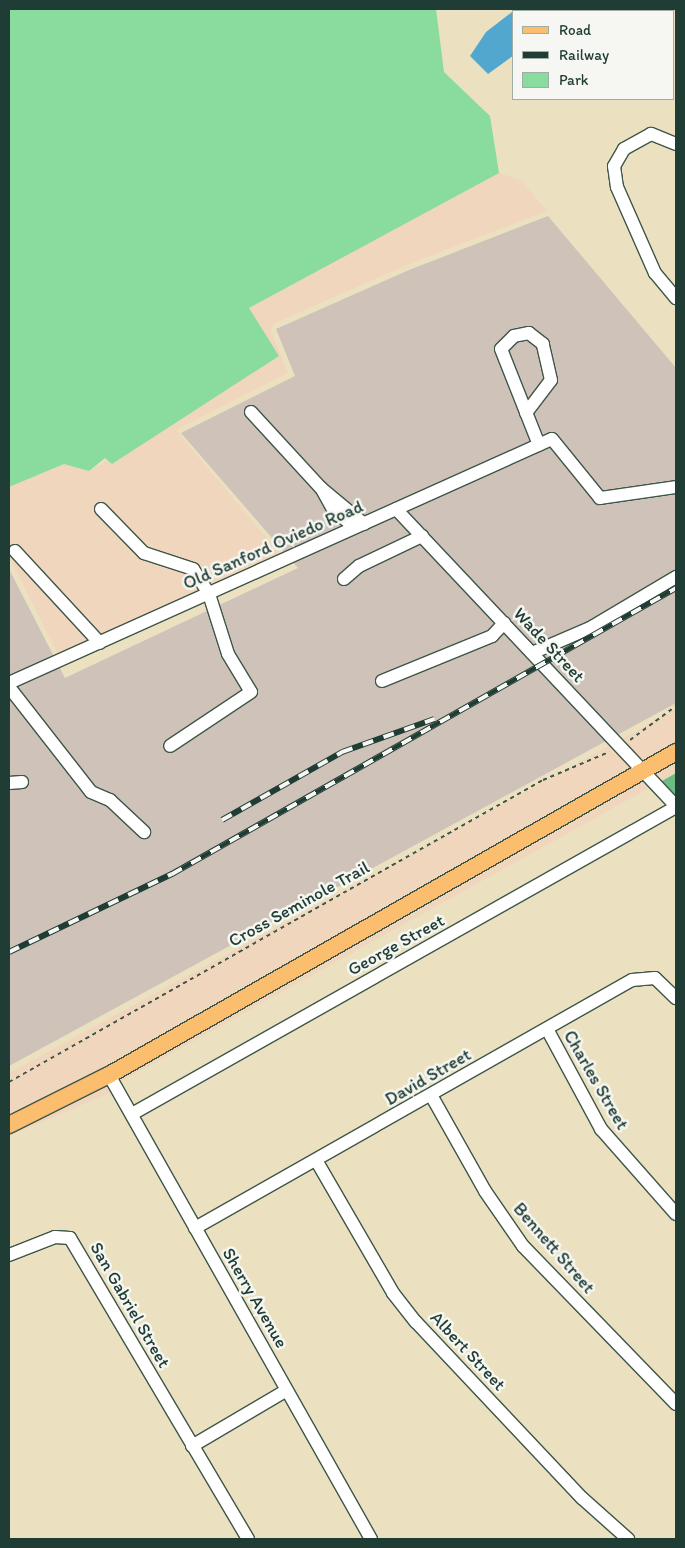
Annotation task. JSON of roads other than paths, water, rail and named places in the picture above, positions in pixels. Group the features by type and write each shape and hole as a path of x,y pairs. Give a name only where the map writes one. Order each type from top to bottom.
{"main road":[{"path":"9,1125 109,1074 676,752"}],"street":[{"path":"674,294 655,273 617,187 614,166 624,149 652,134 676,144"},
{"path":"526,413 551,380 543,344 529,333 514,336 501,349 526,413 539,445"},
{"path":"251,412 321,488 360,526"},
{"name":"Old Sanford Oviedo Road","path":"9,685 552,439 600,498 676,487"},
{"path":"101,509 144,553 193,569 209,594 222,641 251,692 170,746"},
{"name":"Wade Street","path":"396,509 676,806"},
{"path":"344,579 359,566 422,536"},
{"path":"15,551 100,643"},
{"path":"532,653 592,627 676,577"},
{"path":"382,681 492,636 504,622"},
{"path":"9,685 91,792 110,800 144,832"},
{"name":"George Street","path":"132,1114 676,806"},
{"name":"David Street","path":"195,1228 632,980 655,978 676,998"},
{"name":"Charles Street","path":"547,1029 605,1135 676,1214"},
{"name":"Sherry Avenue","path":"109,1074 371,1539"},
{"name":"Bennett Street","path":"431,1095 485,1191 524,1246 676,1404"},
{"name":"Albert Street","path":"316,1160 393,1292 416,1322 621,1537"},
{"name":"San Gabriel Street","path":"9,1256 55,1237 70,1238 248,1539"},
{"path":"192,1446 286,1390"}],"water":[{"path":"516,9 627,9 570,10 515,10"},
{"path":"512,12 512,56 488,74 470,56 486,32"}],"railway":[{"path":"9,952 172,874 676,588"},
{"path":"222,820 342,752 434,719"}]}
